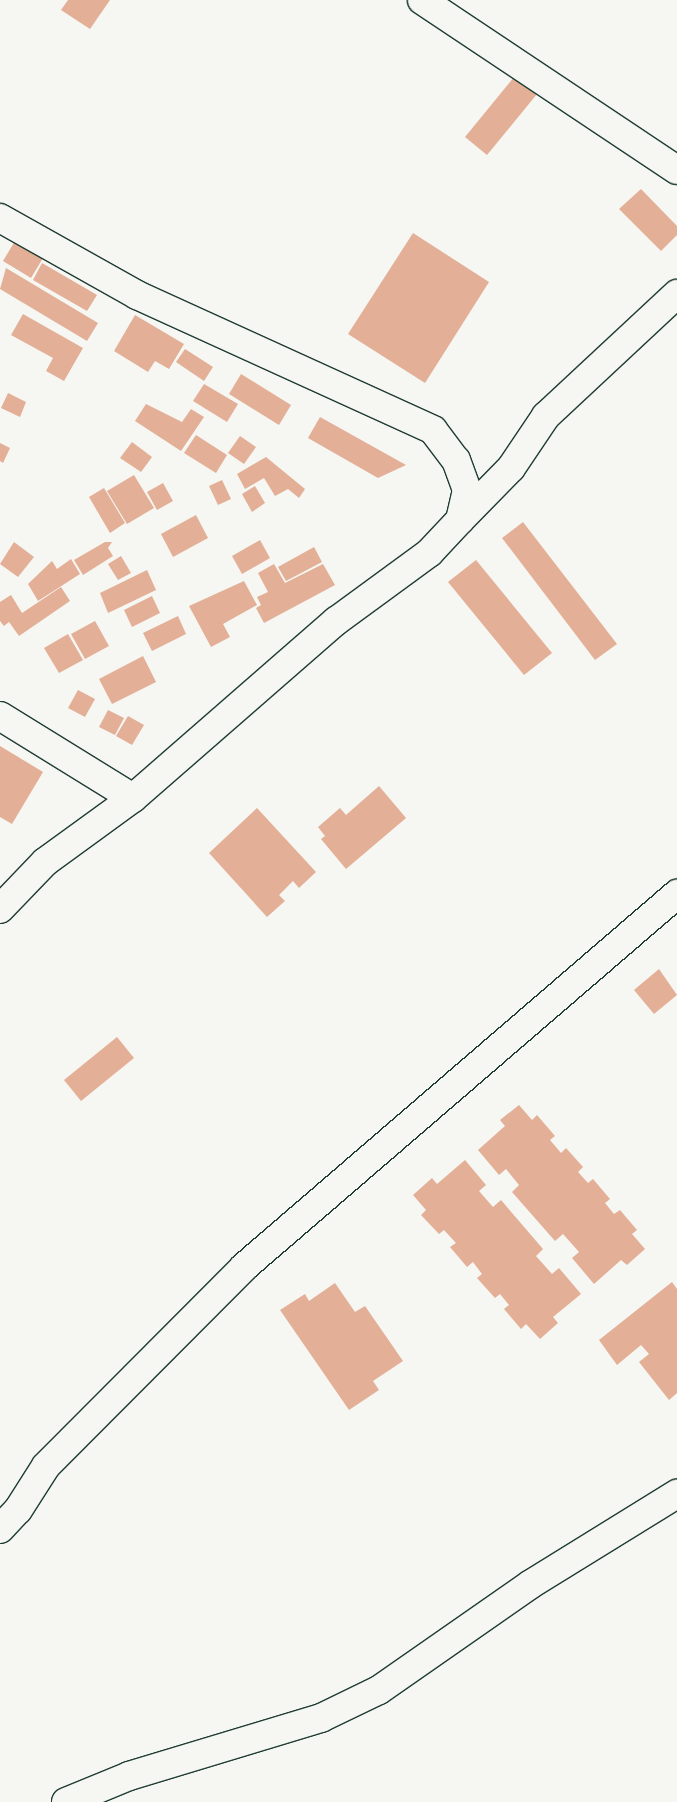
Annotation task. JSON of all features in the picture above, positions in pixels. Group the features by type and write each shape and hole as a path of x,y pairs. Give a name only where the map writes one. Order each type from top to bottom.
{"street":[{"path":"422,0 677,170"},
{"path":"0,218 137,295 433,430 456,460 467,490 460,520"},
{"path":"0,909 45,862 133,798 336,622 429,553 511,468 546,416 677,294"},
{"path":"0,716 133,798"},
{"path":"0,1529 18,1510 46,1466 244,1267 677,894"},
{"path":"66,1802 129,1776 321,1718 370,1694 531,1584 677,1494"}],"building":[{"path":"68,0 110,0 90,29 61,10"},
{"path":"515,76 537,94 487,155 465,137"},
{"path":"641,189 677,226 677,235 661,251 619,209"},
{"path":"413,233 489,282 425,383 348,334"},
{"path":"15,241 43,258 31,278 3,261"},
{"path":"42,263 97,295 87,311 33,280"},
{"path":"6,268 98,323 87,341 0,289"},
{"path":"23,314 83,348 64,381 46,371 53,358 11,335"},
{"path":"135,315 184,344 169,369 155,361 148,372 114,351"},
{"path":"185,349 213,367 204,381 176,362"},
{"path":"241,374 291,405 279,425 229,394"},
{"path":"204,384 238,404 227,422 193,401"},
{"path":"8,393 26,402 20,417 1,408"},
{"path":"146,404 182,422 191,409 204,417 181,451 135,421"},
{"path":"320,417 406,465 378,478 308,438"},
{"path":"196,435 227,455 216,473 184,453"},
{"path":"240,436 256,447 244,464 228,453"},
{"path":"132,442 152,457 141,472 120,458"},
{"path":"0,443 10,448 3,463 0,461"},
{"path":"266,457 305,489 299,498 288,489 275,496 264,478 245,489 237,474"},
{"path":"134,475 154,508 127,524 107,491"},
{"path":"222,480 231,499 218,505 209,486"},
{"path":"163,483 173,501 157,510 147,492"},
{"path":"255,486 265,503 252,512 242,494"},
{"path":"104,488 125,523 110,533 89,497"},
{"path":"196,515 208,538 173,557 161,534"},
{"path":"523,522 617,644 595,660 502,538"},
{"path":"260,540 270,558 242,574 232,556"},
{"path":"14,542 34,557 18,577 0,564"},
{"path":"105,542 112,542 108,548 113,556 83,575 74,560"},
{"path":"314,547 322,562 286,581 278,567"},
{"path":"121,556 131,573 118,580 108,564"},
{"path":"71,559 80,574 38,601 28,584 52,561 57,569"},
{"path":"476,560 552,653 524,675 448,582"},
{"path":"274,564 285,583 323,564 335,585 264,623 256,608 261,605 257,597 268,592 258,573"},
{"path":"147,570 156,590 108,613 100,593"},
{"path":"244,581 257,605 223,624 230,637 211,647 189,606"},
{"path":"61,587 70,601 19,636 9,622 4,626 0,621 0,602 11,595 22,613"},
{"path":"152,596 160,613 132,627 124,610"},
{"path":"178,616 186,634 152,651 143,633"},
{"path":"95,621 109,646 85,659 71,634"},
{"path":"68,634 83,660 59,673 44,648"},
{"path":"143,656 156,682 112,704 99,679"},
{"path":"78,690 95,699 85,717 68,708"},
{"path":"108,710 124,718 115,735 99,727"},
{"path":"128,716 144,725 132,745 116,736"},
{"path":"0,746 43,772 12,824 0,817"},
{"path":"379,786 406,818 346,869 321,839 325,836 318,827 340,808 346,815"},
{"path":"257,808 316,872 299,888 293,881 279,895 285,901 267,917 209,853"},
{"path":"659,969 677,995 654,1014 634,990"},
{"path":"117,1037 134,1058 81,1101 64,1080"},
{"path":"519,1105 532,1120 537,1115 555,1136 550,1140 561,1153 566,1148 583,1167 578,1172 588,1183 593,1179 610,1199 605,1203 614,1214 620,1210 637,1230 632,1234 645,1249 627,1265 621,1260 594,1284 572,1258 579,1252 563,1234 555,1241 512,1192 519,1185 506,1169 499,1175 478,1150 505,1126 500,1120"},
{"path":"465,1160 486,1185 479,1191 493,1207 501,1200 543,1249 536,1256 552,1274 559,1268 581,1294 553,1317 558,1323 540,1339 526,1324 521,1329 504,1309 509,1305 500,1294 495,1298 477,1278 482,1274 473,1262 467,1267 450,1247 456,1243 444,1230 439,1234 421,1215 426,1210 413,1195 432,1178 437,1184"},
{"path":"672,1282 677,1289 677,1393 669,1400 639,1362 649,1354 641,1345 617,1365 599,1340"},
{"path":"335,1283 355,1312 365,1306 403,1361 373,1381 379,1390 349,1410 280,1310 305,1294 309,1301"}]}
